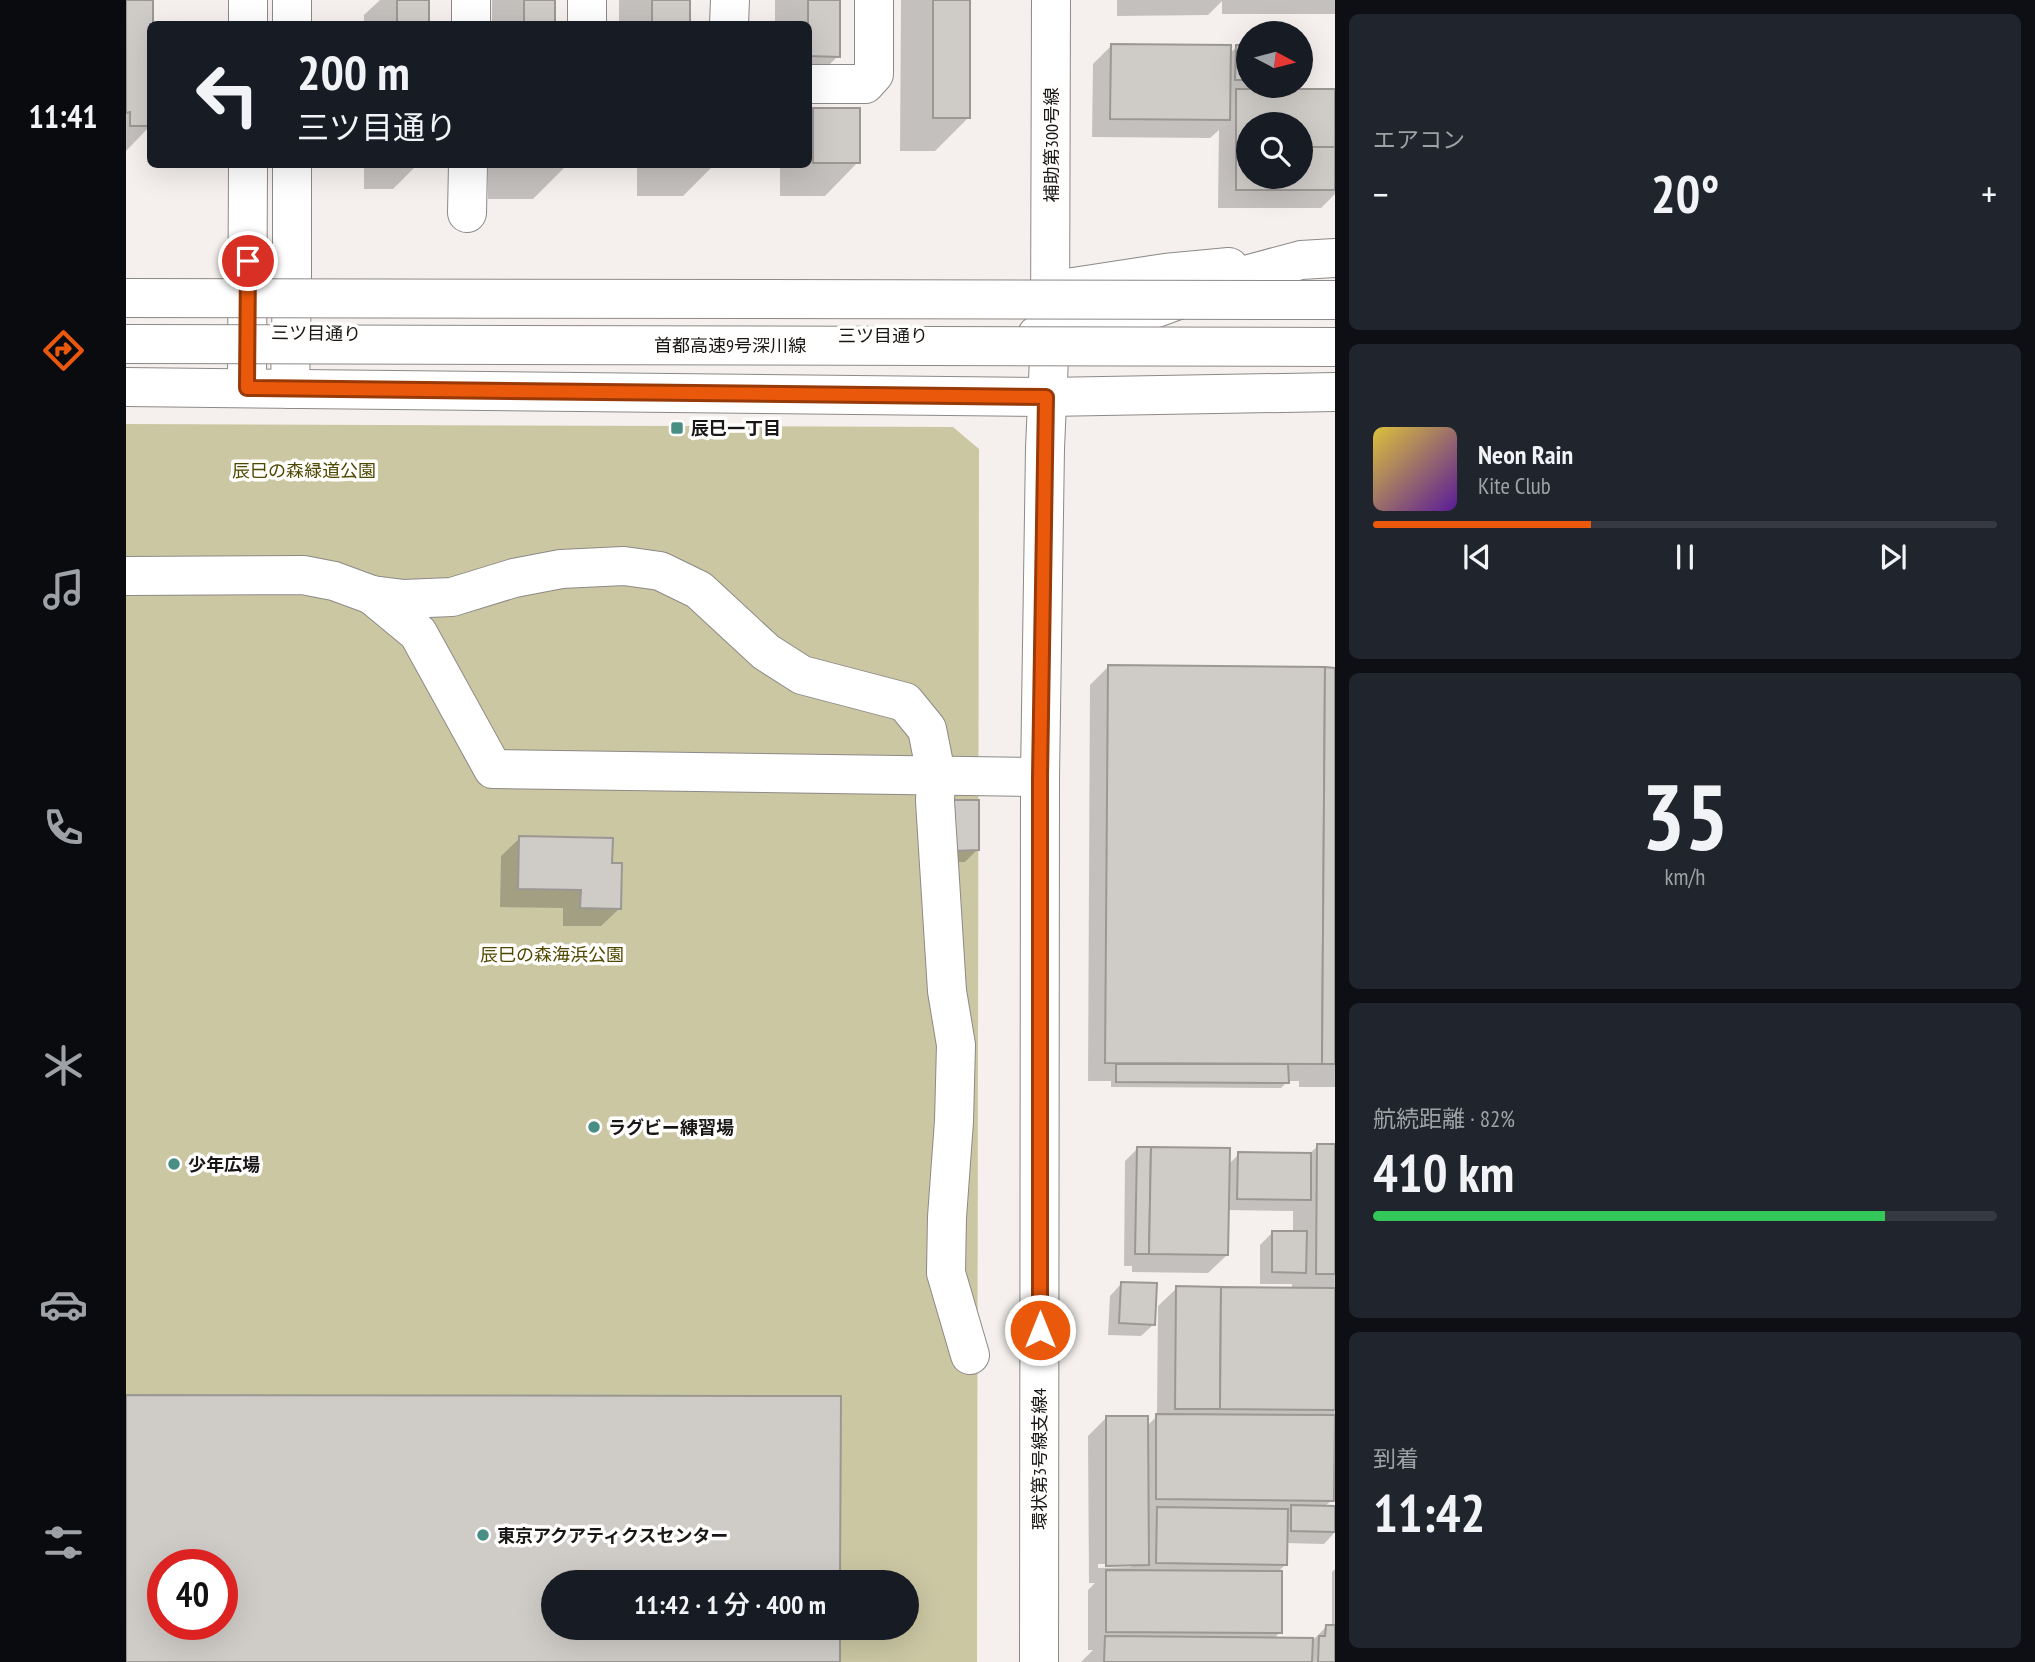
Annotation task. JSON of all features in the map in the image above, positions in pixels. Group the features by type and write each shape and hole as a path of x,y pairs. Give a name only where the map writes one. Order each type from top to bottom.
{"main road":[{"path":"248,0 248,21"},
{"path":"292,0 292,21"},
{"path":"471,0 471,21"},
{"path":"587,0 587,21"},
{"path":"729,21 730,0"},
{"path":"812,84 865,84 874,74 874,0"},
{"name":"補助第300号線","path":"1050,290 1051,0"},
{"path":"247,388 248,168"},
{"path":"290,390 292,168"},
{"path":"467,213 468,168"},
{"path":"126,281 1050,290 1165,273 1318,259"},
{"name":"三ツ目通り","path":"126,332 1050,335 1124,320 1249,274 1318,259"},
{"name":"環状第3号線支線4","path":"1039,1662 1040,777 1050,290"},
{"path":"126,298 1335,300"},
{"name":"首都高速9号深川線","path":"126,344 1335,347"},
{"path":"126,387 1046,397 1335,391"},
{"path":"126,576 303,575 334,581 372,595 404,599 452,597 514,578 561,569 624,566 660,571 699,590 766,652 802,675 905,702 927,729 936,774 935,801 947,991 956,1045 946,1273 971,1355"},
{"path":"372,595 418,633 493,769 1040,777"}],"green space":[{"name":"辰巳の森海浜公園","path":"126,424 953,427 979,449 977,1662 126,1662"}],"building":[{"path":"126,0 153,0 153,21 147,21 147,126 130,126 130,112 126,113"},
{"path":"397,0 429,0 429,21 397,21"},
{"path":"524,0 555,0 555,21 524,21"},
{"path":"652,0 690,0 690,21 652,21"},
{"path":"808,0 840,0 840,57 812,56 812,21 808,21"},
{"path":"933,0 970,0 970,118 933,118"},
{"path":"1111,44 1231,45 1230,120 1110,119"},
{"path":"1313,89 1335,89 1335,147 1313,147 1313,112 1236,112 1236,98 1313,98"},
{"path":"813,108 860,108 860,163 813,163"},
{"path":"1313,147 1335,147 1335,190 1236,190 1313,189"},
{"path":"1108,665 1325,667 1322,1064 1105,1063"},
{"path":"1325,667 1335,668 1335,1064 1322,1064"},
{"path":"952,800 979,800 979,850 952,851"},
{"path":"519,836 613,838 612,863 622,863 621,909 580,908 581,890 518,889"},
{"path":"1116,1064 1288,1064 1289,1083 1116,1082"},
{"path":"1317,1144 1335,1144 1335,1274 1316,1274"},
{"path":"1137,1147 1151,1147 1149,1254 1135,1254"},
{"path":"1151,1147 1230,1148 1228,1255 1149,1254"},
{"path":"1238,1152 1311,1153 1311,1200 1237,1199"},
{"path":"1272,1231 1307,1231 1306,1273 1272,1272"},
{"path":"1121,1282 1157,1283 1155,1325 1119,1323"},
{"path":"1176,1286 1221,1287 1220,1409 1175,1409"},
{"path":"1221,1287 1335,1288 1335,1410 1220,1409"},
{"name":"東京アクアティクスセンター","path":"126,1395 841,1396 840,1570 541,1570 541,1640 840,1640 840,1662 126,1662"},
{"path":"1156,1414 1335,1415 1334,1501 1156,1499"},
{"path":"1106,1416 1148,1416 1149,1565 1106,1566"},
{"path":"1291,1505 1335,1506 1335,1532 1291,1531"},
{"path":"1157,1507 1288,1509 1287,1565 1156,1563"},
{"path":"1106,1570 1282,1571 1282,1633 1106,1632"},
{"path":"1326,1625 1335,1625 1335,1662 1318,1662 1319,1636 1325,1636"},
{"path":"1105,1636 1313,1638 1312,1662 1104,1662"}],"place":[{"name":"辰巳一丁目","path":"677,428"},
{"name":"ラグビー練習場","path":"594,1127"},
{"name":"少年広場","path":"174,1164"},
{"name":"東京アクアティクスセンター","path":"483,1535"}],"route":[{"path":"248,261 247,388 1046,397 1040,777 1040,1330"}],"park label":[{"name":"辰巳の森緑道公園","path":"304,470"}]}
